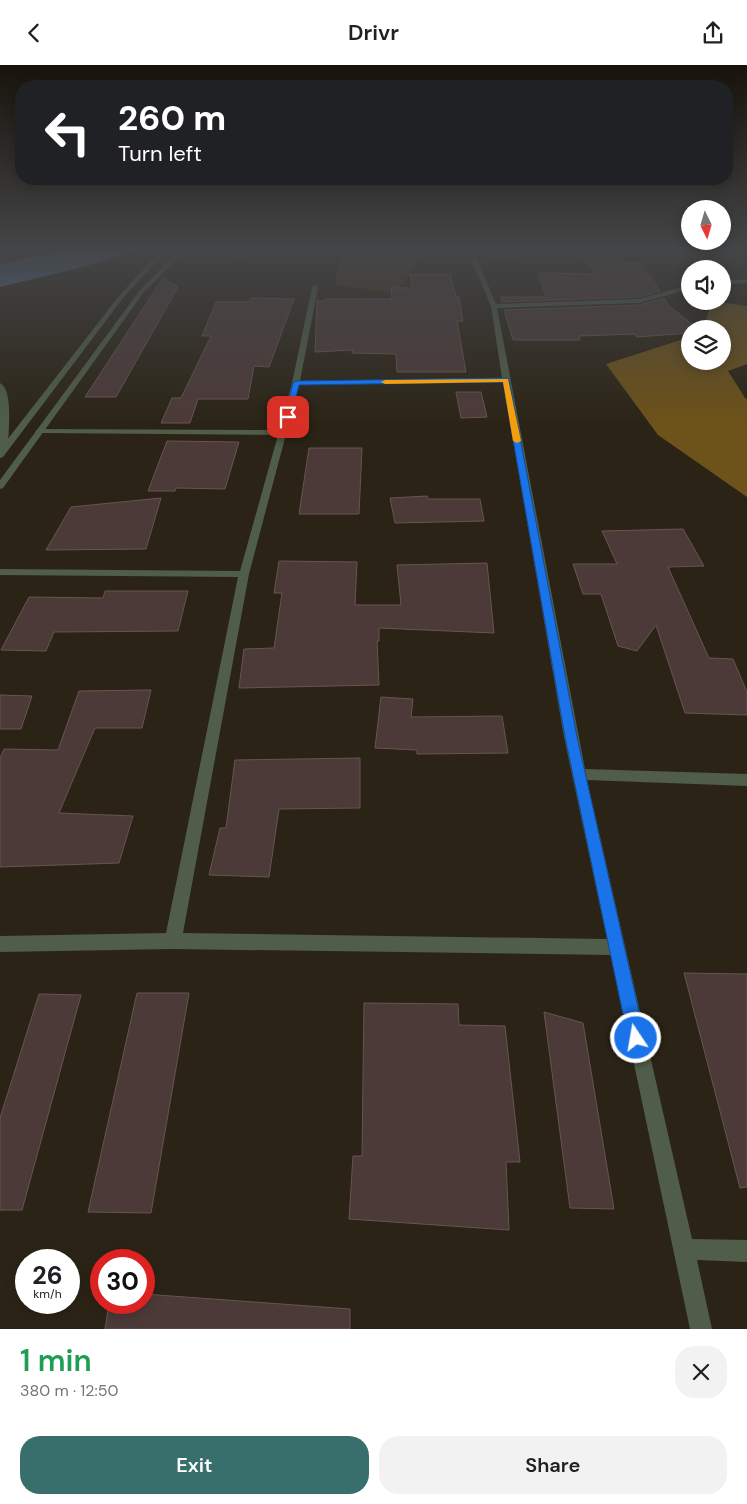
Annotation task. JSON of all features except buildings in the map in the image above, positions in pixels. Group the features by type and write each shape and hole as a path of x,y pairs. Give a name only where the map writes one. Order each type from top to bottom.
{"street":[{"path":"2,452 113,307"},
{"path":"0,486 130,307"},
{"path":"173,941 244,575 296,383 311,307"},
{"path":"494,307 579,774 700,1329"},
{"path":"296,383 506,380"},
{"path":"0,385 5,397 2,452"},
{"path":"40,431 283,433"},
{"path":"0,572 244,575"},
{"path":"579,774 747,780"},
{"path":"0,944 173,941 617,947"},
{"path":"683,1249 747,1251"}],"shaded area":[{"path":"731,307 747,307 747,364 731,370 731,320 706,320 709,310 731,310"},
{"path":"681,340 681,370 731,370 728,371 747,399 747,497 658,435 606,364"}],"slow traffic":[{"path":"385,382 506,380 517,441"}],"route":[{"path":"288,417 296,383 506,380 571,737 636,1038"}]}
